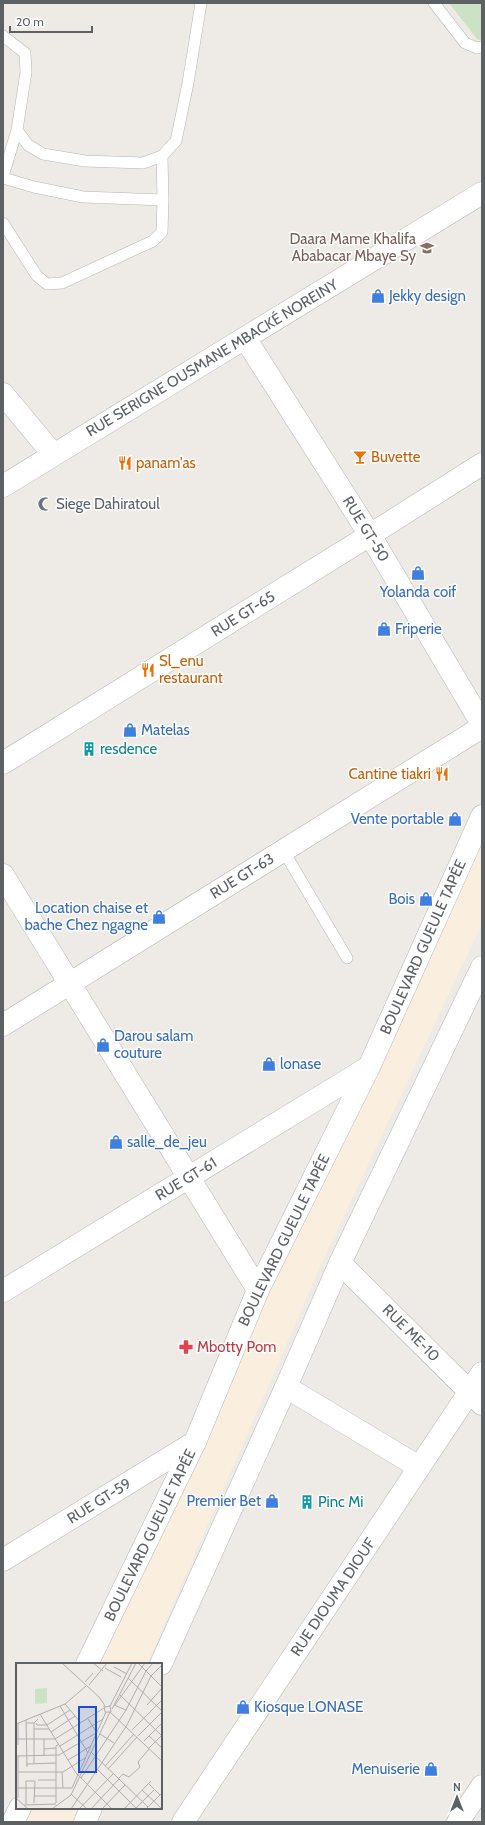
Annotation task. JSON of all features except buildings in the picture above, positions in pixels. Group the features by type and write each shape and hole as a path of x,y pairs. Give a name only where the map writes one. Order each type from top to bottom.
{"street":[{"name":"RUE SERIGNE OUSMANE MBACKÉ NOREINY","path":"3,486 53,454 482,193"},
{"name":"RUE GT-50","path":"245,338 370,536 482,725"},
{"path":"3,394 53,454"},
{"name":"RUE GT-65","path":"3,763 370,536 482,464"},
{"name":"RUE GT-63","path":"3,1025 482,725"},
{"name":"BOULEVARD GUEULE TAPÉE","path":"87,1663 195,1442 258,1290 369,1067 482,816"},
{"path":"3,875 258,1290"},
{"path":"161,1663 286,1387 340,1263 482,967"},
{"name":"RUE GT-61","path":"3,1291 369,1067"},
{"name":"RUE ME-10","path":"340,1263 476,1398"},
{"name":"RUE DIOUMA DIOUF","path":"183,1822 419,1468 476,1398 482,1373"},
{"path":"286,1387 419,1468"},
{"name":"RUE GT-59","path":"3,1560 195,1442"},
{"path":"458,1822 482,1786"},
{"path":"13,1822 20,1809"},
{"path":"85,1822 92,1809"}],"lane":[{"path":"17,130 28,145 43,154 85,161 143,163 162,156 176,141 188,83 201,3"},
{"path":"434,3 465,43 477,48 482,47"},
{"path":"3,36 25,53 26,72 17,130 3,177 34,187 83,197 164,200"},
{"path":"3,223 36,276 47,284 62,283 153,241 162,232 164,200 162,156"},
{"path":"283,850 347,958"}],"shaded area":[{"path":"482,813 482,924 325,1256 147,1663 88,1663"},
{"path":"20,1809 84,1809 78,1822 14,1822"}],"green space":[{"path":"449,3 482,3 482,39 478,40"}],"place":[{"name":"Daara Mame Khalifa Ababacar Mbaye Sy","path":"427,248"},
{"name":"Jekky design","path":"378,296"},
{"name":"Buvette","path":"360,457"},
{"name":"panam'as","path":"125,463"},
{"name":"Siege Dahiratoul","path":"45,504"},
{"name":"Yolanda coif","path":"418,573"},
{"name":"Friperie","path":"384,629"},
{"name":"Sl_enu restaurant","path":"148,670"},
{"name":"Matelas","path":"130,730"},
{"name":"resdence","path":"89,749"},
{"name":"Cantine tiakri","path":"442,774"},
{"name":"Vente portable","path":"455,819"},
{"name":"Bois","path":"426,899"},
{"name":"Location chaise et bache Chez ngagne","path":"159,917"},
{"name":"Darou salam couture","path":"103,1045"},
{"name":"lonase","path":"269,1064"},
{"name":"salle_de_jeu","path":"116,1142"},
{"name":"Mbotty Pom","path":"186,1347"},
{"name":"Premier Bet","path":"272,1501"},
{"name":"Pinc Mi","path":"307,1502"},
{"name":"Kiosque LONASE","path":"243,1707"},
{"name":"Menuiserie","path":"431,1769"}]}
